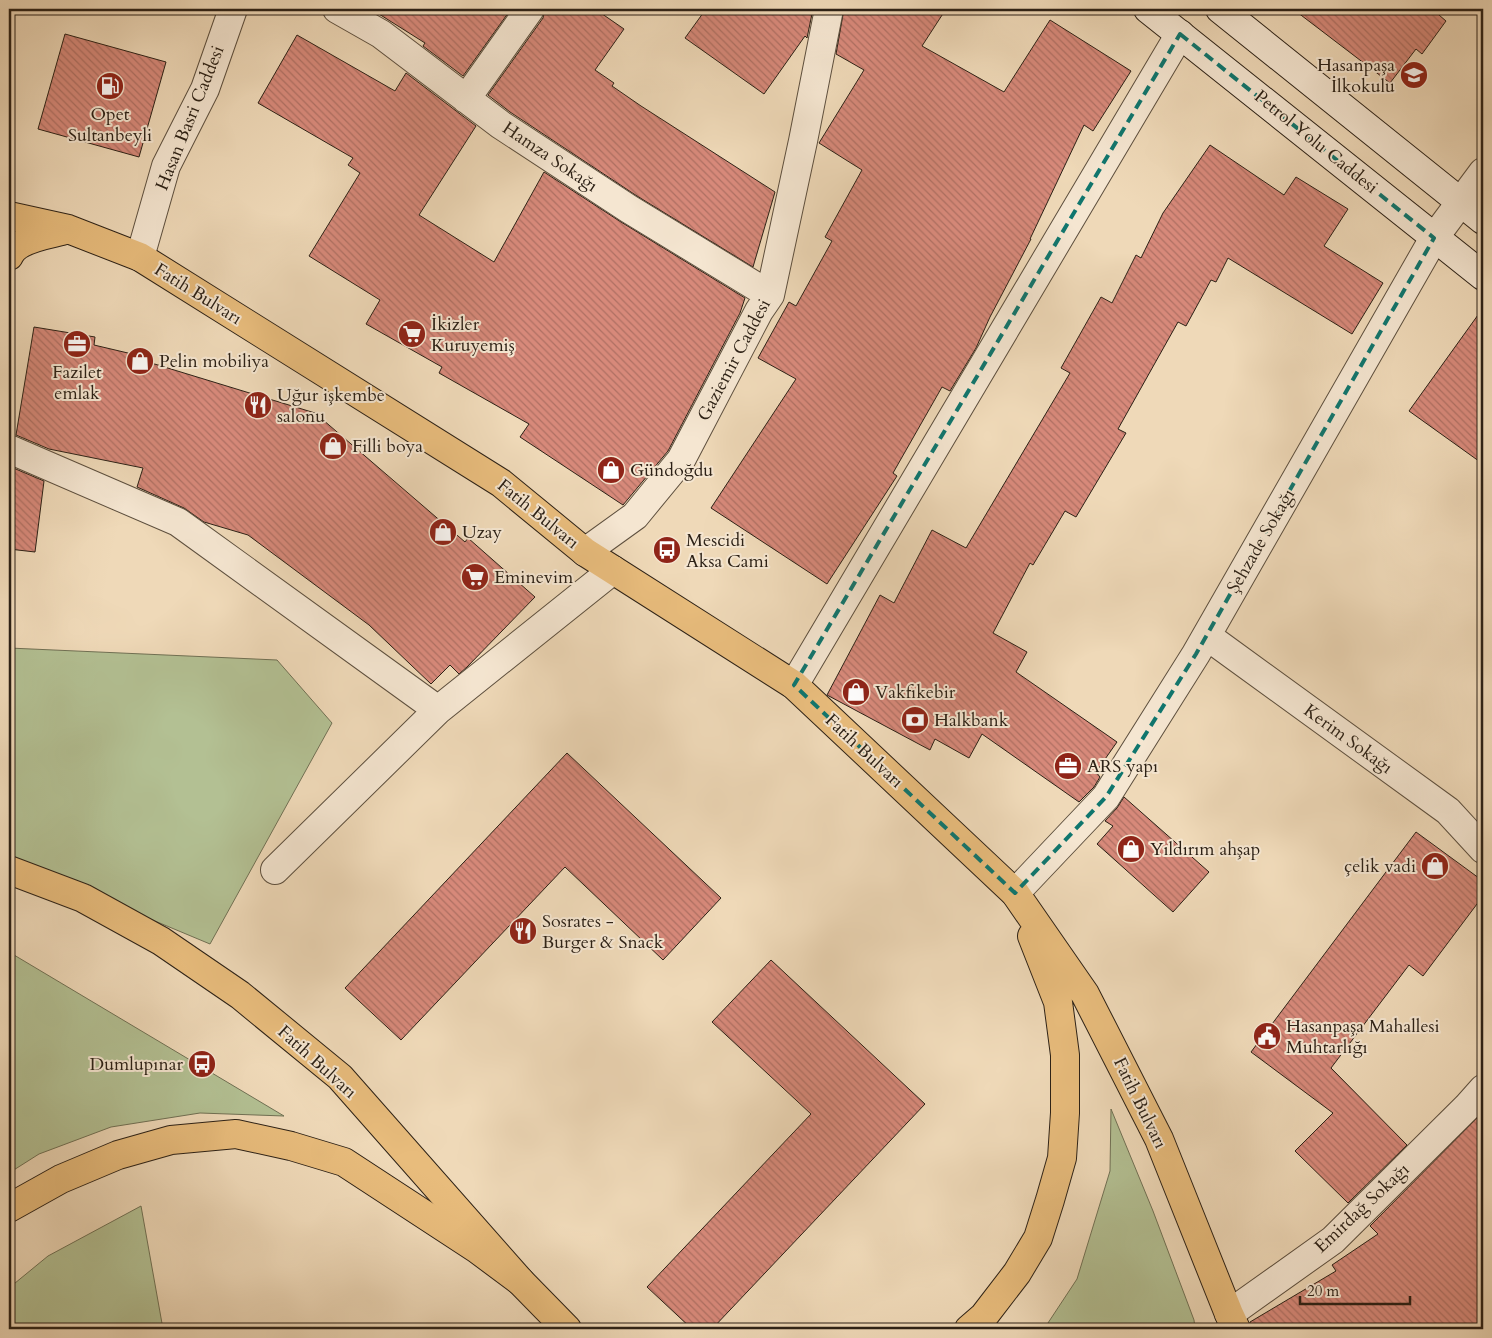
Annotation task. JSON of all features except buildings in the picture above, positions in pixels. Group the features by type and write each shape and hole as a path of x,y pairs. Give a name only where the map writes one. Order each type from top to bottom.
{"main road":[{"name":"Fatih Bulvarı","path":"9,216 68,230 140,257 501,483 585,552 794,685 1015,893 1085,994 1159,1140 1232,1324"},
{"path":"9,256 11,251 31,238 68,230"},
{"name":"Fatih Bulvarı","path":"9,870 83,898 161,941 240,995 340,1077 520,1281 567,1329"},
{"name":"Fatih Bulvarı","path":"969,1329 984,1316 1017,1273 1038,1238 1062,1158 1065,1113 1065,1055 1058,1002 1015,893"},
{"path":"9,1208 61,1179 118,1155 171,1140 236,1134 291,1146 344,1162 477,1249 520,1281"}],"street":[{"name":"Hasan Basri Caddesi","path":"140,257 166,166 205,88 233,9"},
{"name":"Hamza Sokağı","path":"337,9 381,34 501,124 629,209 770,295"},
{"path":"466,99 530,9"},
{"name":"Gaziemir Caddesi","path":"585,552 635,516 681,460 770,295 829,9"},
{"name":"Petrol Yolu Caddesi","path":"1148,9 1483,276"},
{"path":"1220,9 1483,220"},
{"path":"794,685 1180,34"},
{"name":"Şehzade Sokağı","path":"1015,893 1106,797 1207,636 1434,238 1483,172"},
{"path":"9,449 178,522 438,710"},
{"path":"274,870 438,710 613,570"},
{"name":"Kerim Sokağı","path":"1207,636 1448,811 1483,849"},
{"name":"Emirdağ Sokağı","path":"1232,1324 1333,1240 1483,1089"}],"highlighted area":[{"path":"1180,34 1434,238 1196,654 1106,797 1015,893 794,685"}],"green space":[{"path":"9,648 277,660 332,723 210,944 9,860"},
{"path":"9,952 284,1116 200,1113 111,1127 39,1154 9,1173"},
{"path":"1111,1109 1153,1211 1194,1320 1195,1329 1044,1329 1077,1279 1110,1171"},
{"path":"141,1206 163,1329 9,1329 9,1288 48,1256"}],"place":[{"name":"Hasanpaşa İlkokulu","path":"1414,75"},
{"name":"Opet Sultanbeyli","path":"110,86"},
{"name":"İkizler Kuruyemiş","path":"412,334"},
{"name":"Fazilet emlak","path":"77,344"},
{"name":"Pelin mobiliya","path":"140,361"},
{"name":"Uğur işkembe salonu","path":"258,405"},
{"name":"Filli boya","path":"333,446"},
{"name":"Gündoğdu","path":"611,470"},
{"name":"Uzay","path":"443,532"},
{"name":"Mescidi Aksa Cami","path":"667,550"},
{"name":"Eminevim","path":"475,577"},
{"name":"Vakfıkebir","path":"856,692"},
{"name":"Halkbank","path":"915,720"},
{"name":"ARS yapı","path":"1068,766"},
{"name":"Yıldırım ahşap","path":"1131,849"},
{"name":"çelik vadi","path":"1435,866"},
{"name":"Sosrates - Burger & Snack","path":"523,931"},
{"name":"Hasanpaşa Mahallesi Muhtarlığı","path":"1267,1036"},
{"name":"Dumlupınar","path":"202,1064"}]}
